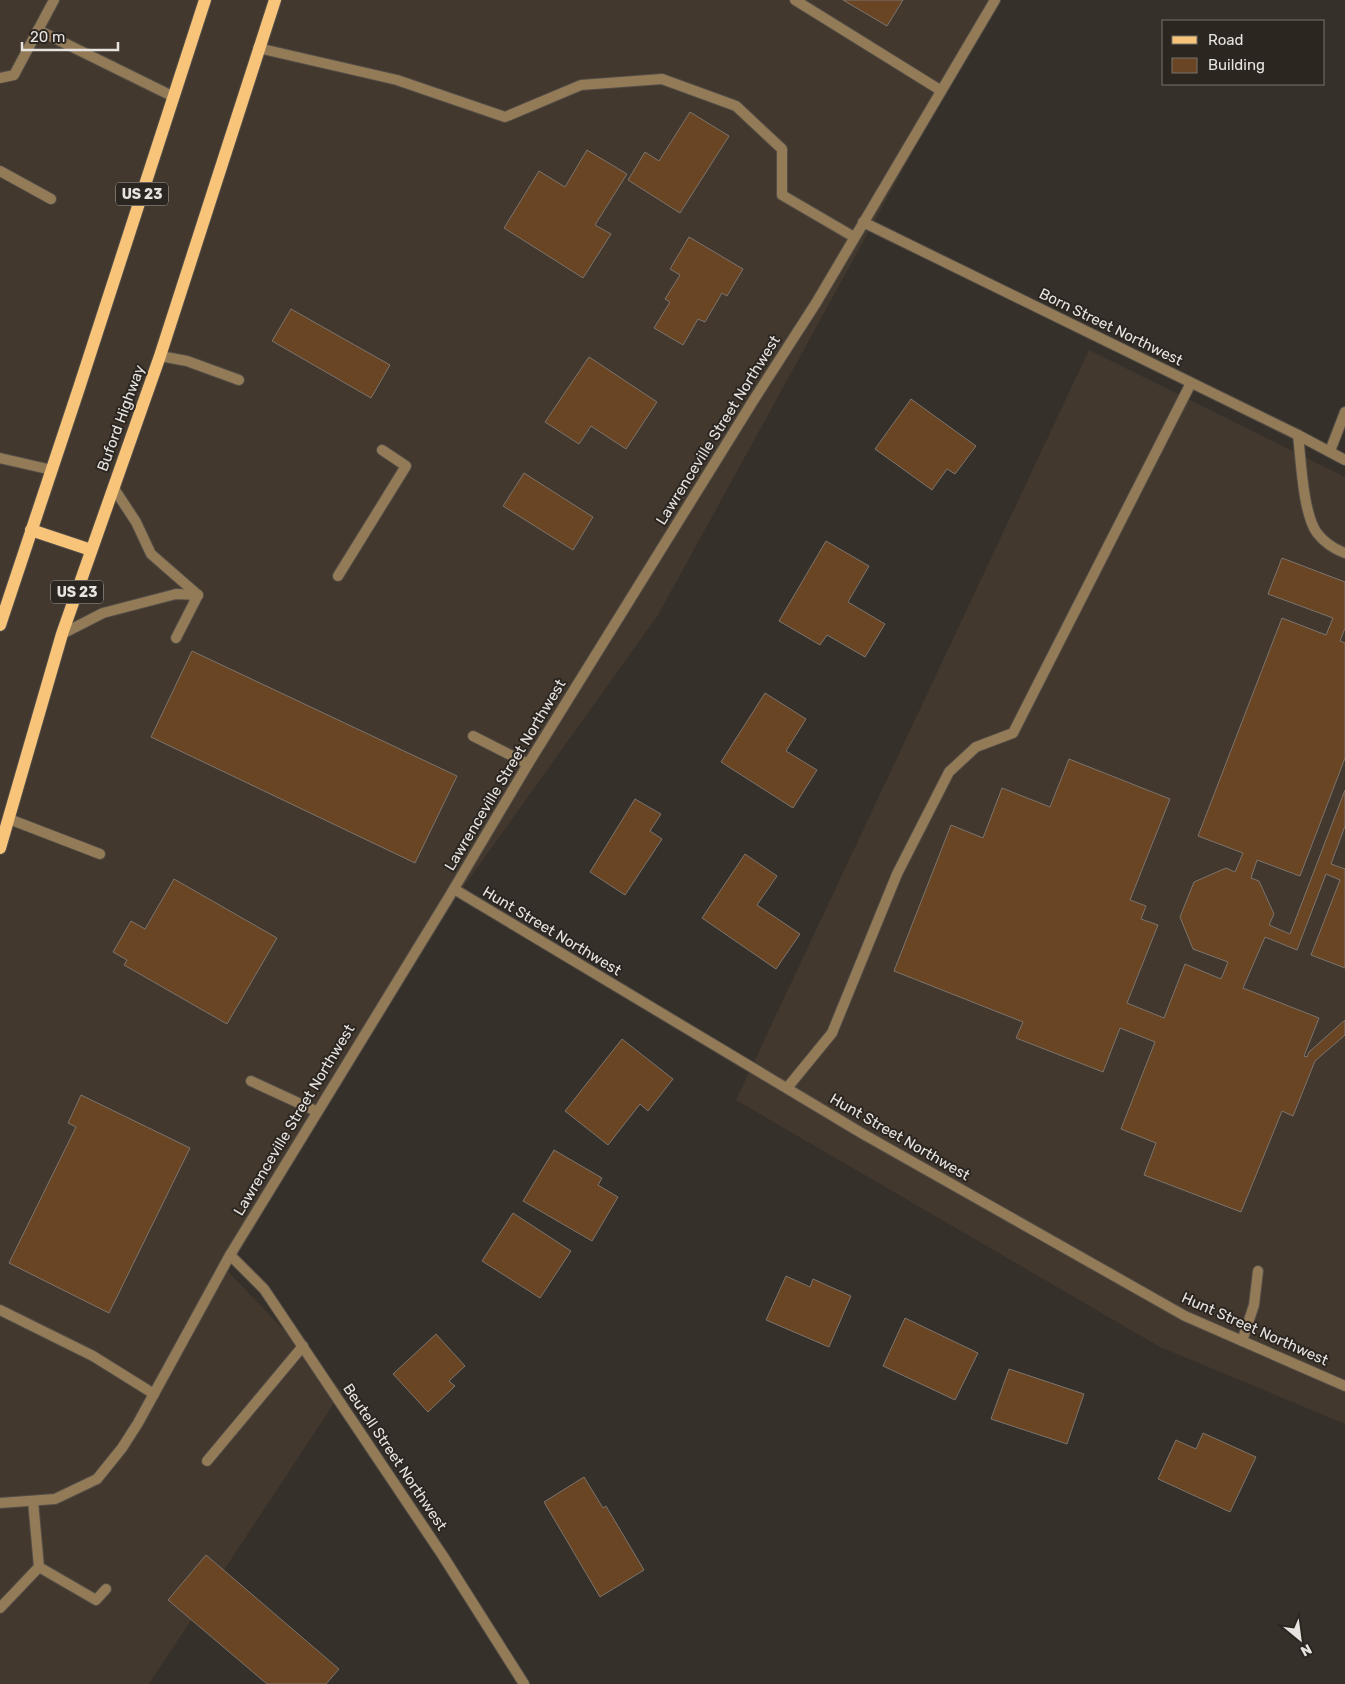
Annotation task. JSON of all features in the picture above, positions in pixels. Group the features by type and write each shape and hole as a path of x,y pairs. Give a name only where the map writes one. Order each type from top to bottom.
{"main road":[{"name":"US 23","path":"0,625 205,0"},
{"name":"Buford Highway","path":"0,848 62,634 160,356 275,0"},
{"path":"32,530 92,550"}],"street":[{"path":"0,78 14,75 54,0"},
{"path":"795,0 940,90"},
{"name":"Lawrenceville Street Northwest","path":"0,1503 55,1499 97,1479 122,1448 154,1394 230,1255 316,1112 454,889 528,764 753,401 816,303 940,90 995,0"},
{"path":"38,30 174,97"},
{"path":"258,48 397,80 505,117 581,85 662,79 692,92 736,106 782,149 782,195 854,237"},
{"path":"0,171 51,199"},
{"name":"Born Street Northwest","path":"863,222 1298,435 1345,460"},
{"path":"160,356 187,361 239,380"},
{"path":"787,1088 832,1033 897,874 949,772 976,747 1013,733 1191,383"},
{"path":"1330,452 1345,412"},
{"path":"1298,435 1309,515 1317,532 1334,549 1345,553"},
{"path":"338,576 406,466 382,450"},
{"path":"0,458 52,470"},
{"path":"113,487 136,522 152,554 198,595"},
{"path":"62,634 103,613 176,594 198,595"},
{"path":"176,638 198,595"},
{"path":"473,736 528,764"},
{"path":"9,819 100,854"},
{"name":"Hunt Street Northwest","path":"454,889 863,1134 1185,1316 1345,1386"},
{"path":"251,1081 316,1112"},
{"name":"Beutell Street Northwest","path":"230,1255 264,1289 443,1556 524,1684"},
{"path":"1242,1341 1254,1305 1258,1272"},
{"path":"0,1310 93,1356 154,1394"},
{"path":"206,1461 303,1346"},
{"path":"0,1608 39,1567 33,1501"},
{"path":"39,1567 96,1600 106,1589"}],"shaded area":[{"path":"0,0 996,0 658,615 373,1013 223,1266 342,1391 149,1684 0,1684"},
{"path":"1089,350 1345,477 1345,1424 1160,1347 736,1100"}],"building":[{"path":"843,0 903,0 887,26"},
{"path":"690,112 729,136 680,213 628,180 645,152 659,161"},
{"path":"587,150 627,174 595,225 611,234 583,278 504,228 539,171 565,187"},
{"path":"689,237 743,269 727,296 722,293 705,322 698,319 683,345 654,328 670,302 665,299 680,275 670,269"},
{"path":"291,309 390,365 371,398 272,341"},
{"path":"589,357 657,402 626,449 591,426 579,444 545,422"},
{"path":"911,399 976,446 955,474 947,469 932,490 875,449"},
{"path":"524,473 593,517 573,550 503,506"},
{"path":"826,541 869,566 848,602 885,624 865,657 827,635 820,645 779,621"},
{"path":"1282,558 1345,582 1345,628 1340,641 1345,643 1345,758 1300,876 1257,860 1251,878 1259,881 1274,914 1269,925 1290,934 1345,790 1345,826 1331,864 1345,869 1345,968 1311,955 1340,880 1326,874 1297,950 1265,937 1243,988 1319,1018 1304,1056 1307,1057 1309,1052 1345,1020 1345,1035 1315,1061 1293,1116 1282,1111 1241,1212 1144,1175 1156,1143 1121,1129 1155,1042 1120,1028 1103,1072 1016,1038 1023,1022 894,971 951,825 983,838 1002,788 1050,807 1069,759 1170,799 1130,900 1146,906 1141,919 1158,925 1127,1003 1164,1018 1185,964 1221,979 1228,962 1193,949 1180,917 1194,882 1226,868 1235,872 1243,853 1198,836 1282,618 1326,635 1333,618 1268,594"},
{"path":"192,651 457,776 415,863 151,737"},
{"path":"765,693 806,719 786,751 817,770 793,808 721,762"},
{"path":"635,799 661,814 650,831 662,839 625,895 590,872"},
{"path":"745,854 777,876 757,905 800,934 776,969 702,918"},
{"path":"174,879 277,938 227,1024 124,965 127,960 113,952 131,921 145,929"},
{"path":"622,1039 673,1079 648,1111 640,1104 608,1145 565,1111"},
{"path":"81,1095 190,1148 109,1313 9,1263 76,1127 68,1123"},
{"path":"554,1150 602,1178 598,1185 618,1197 592,1241 523,1201"},
{"path":"513,1213 571,1251 540,1298 482,1261"},
{"path":"786,1276 810,1287 813,1279 851,1296 829,1347 766,1320"},
{"path":"905,1318 978,1353 955,1400 883,1366"},
{"path":"436,1334 465,1366 449,1381 455,1386 428,1412 393,1374"},
{"path":"1009,1369 1084,1394 1067,1444 991,1419"},
{"path":"1203,1433 1256,1457 1230,1512 1158,1479 1176,1440 1196,1449"},
{"path":"584,1477 603,1508 606,1506 644,1570 600,1597 544,1502"},
{"path":"206,1555 339,1669 326,1684 267,1684 168,1600"}]}
